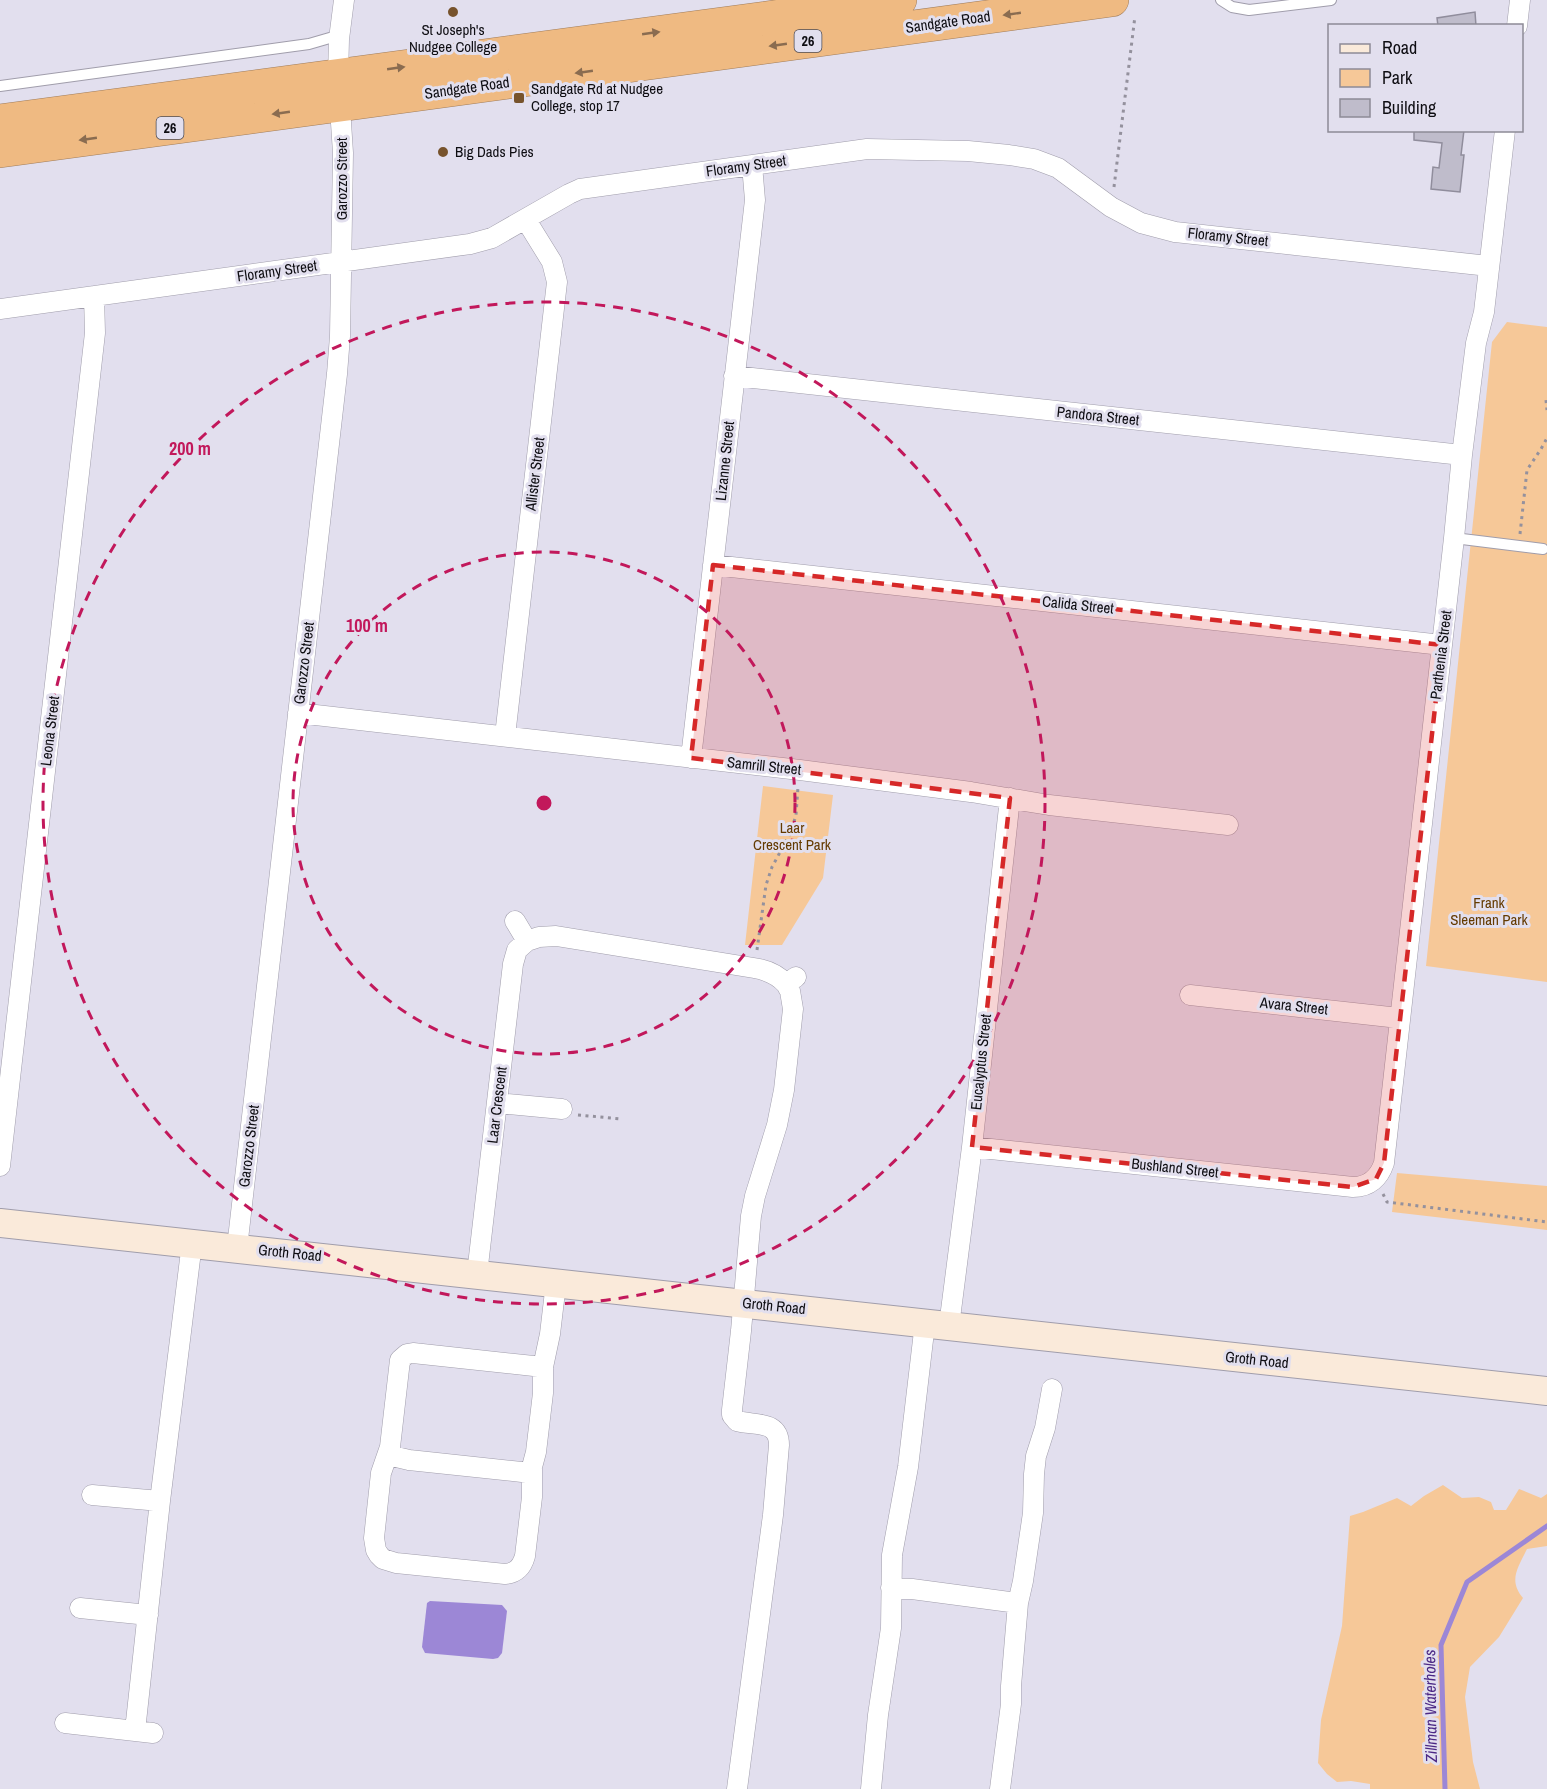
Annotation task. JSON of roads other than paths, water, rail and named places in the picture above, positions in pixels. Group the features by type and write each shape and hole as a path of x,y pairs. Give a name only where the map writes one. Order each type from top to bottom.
{"highway":[{"name":"Sandgate Road","path":"0,151 339,91 520,51 900,0"},
{"name":"Sandgate Road","path":"0,121 339,91 1123,8"}],"street":[{"name":"Garozzo Street","path":"237,1248 337,374 340,336 343,153 339,91 340,35 344,0"},
{"name":"Parthenia Street","path":"1376,1179 1384,1163 1462,455 1476,343 1484,312 1505,132"},
{"name":"Floramy Street","path":"0,309 482,242 580,189 867,149 968,151 1034,159 1058,168 1111,207 1141,223 1174,232 1489,266"},
{"name":"Lizanne Street","path":"691,758 755,200 753,165"},
{"name":"Allister Street","path":"505,736 557,282 552,262 526,220"},
{"name":"Leona Street","path":"0,1166 95,333 94,296"},
{"name":"Pandora Street","path":"734,376 1462,455"},
{"name":"Calida Street","path":"713,565 1442,645"},
{"name":"Samrill Street","path":"298,713 800,770 1048,805 1228,825"},
{"name":"Eucalyptus Street","path":"871,1789 878,1715 891,1628 892,1556 972,1147 1010,798"},
{"path":"515,921 527,941 539,937 556,936 754,968 791,980 793,1009 784,1090 777,1125 751,1216 732,1415 737,1421 765,1425 774,1429 779,1437 773,1515 737,1789"},
{"name":"Laar Crescent","path":"477,1274 513,963 518,950 527,941"},
{"name":"Avara Street","path":"1190,995 1399,1018"},
{"path":"497,1103 562,1109"},
{"name":"Bushland Street","path":"972,1147 1353,1187 1365,1186 1376,1179"},
{"name":"Groth Road","path":"0,1223 1547,1391"},
{"path":"65,1724 144,1732 148,1615 192,1243"},
{"path":"543,1367 413,1353 407,1354 400,1360 388,1455 381,1473 374,1538 379,1555 383,1559 396,1563 505,1574 515,1572 522,1565 532,1497 531,1473 539,1428 543,1367 550,1334 556,1283"},
{"path":"1000,1789 1011,1704 1018,1603 1033,1513 1036,1456 1045,1428 1053,1389"},
{"path":"388,1455 409,1460 531,1473"},
{"path":"92,1495 160,1501"},
{"path":"891,1588 1018,1603"},
{"path":"80,1608 148,1615"}],"lane":[{"path":"1221,0 1240,10 1249,10 1331,0"},
{"path":"0,86 309,44 340,35"},
{"path":"1454,538 1543,549"}],"waterway":[{"name":"Zillman Waterholes","path":"1445,1789 1441,1645 1467,1582 1547,1526"}],"place":[{"name":"St Joseph's Nudgee College","path":"453,12"},
{"name":"Sandgate Rd at Nudgee College, stop 17","path":"519,98"},
{"name":"Big Dads Pies","path":"443,152"}],"park label":[{"name":"Laar Crescent Park","path":"792,836"},
{"name":"Frank Sleeman Park","path":"1489,912"}]}
